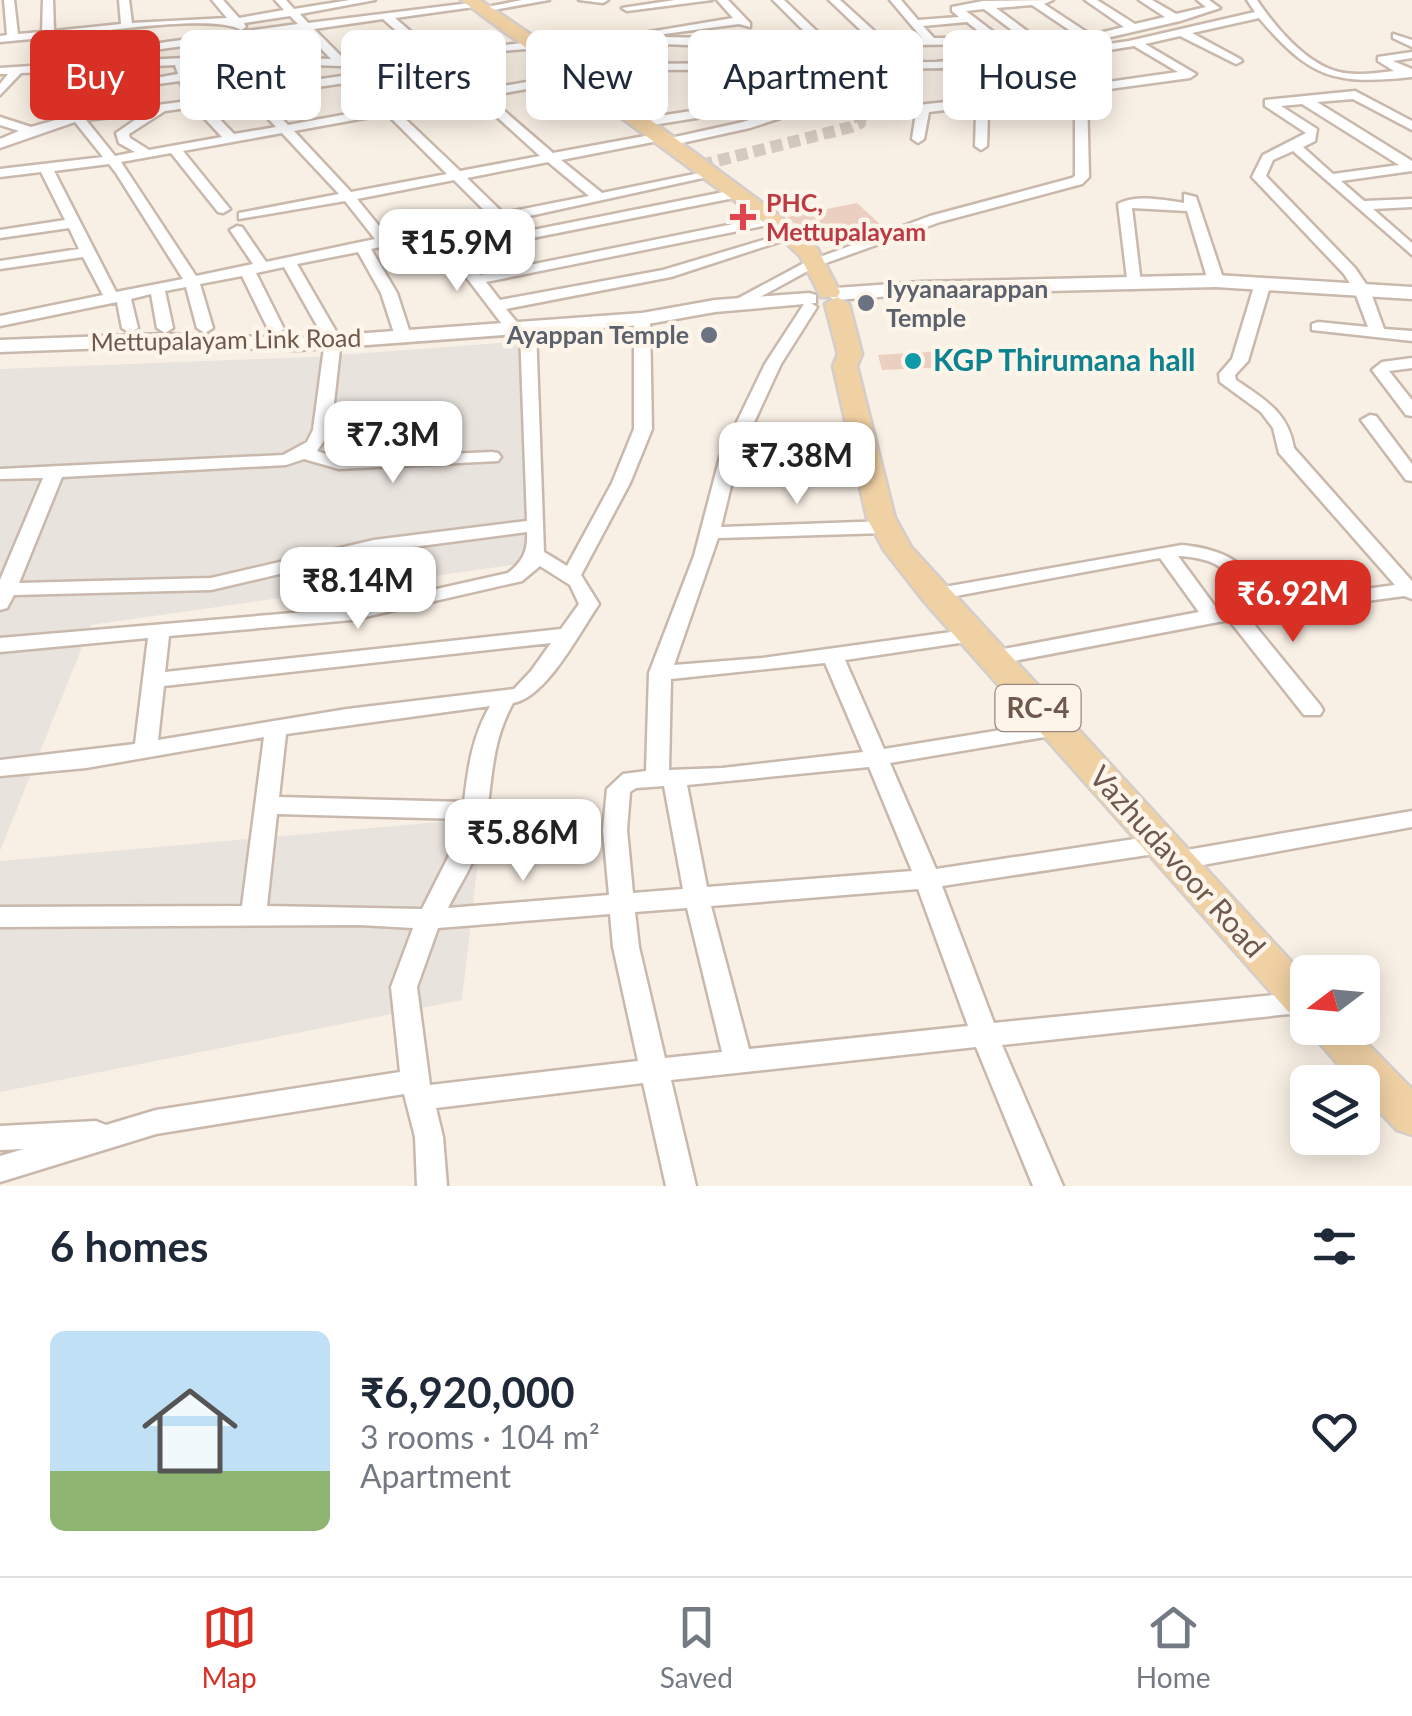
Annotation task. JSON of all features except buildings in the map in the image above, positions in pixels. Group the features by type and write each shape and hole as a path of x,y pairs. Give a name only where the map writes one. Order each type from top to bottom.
{"main road":[{"path":"475,4 526,38"},
{"path":"637,120 738,192 773,220 804,253"},
{"name":"Vazhudavoor Road","path":"804,253 824,300 834,354 845,366 886,527 934,594 1290,987"},
{"name":"Vazhudavoor Road","path":"1344,1045 1412,1117"}],"street":[{"path":"6,39 9,0"},
{"path":"48,0 48,30"},
{"path":"124,0 126,28"},
{"path":"217,0 242,30"},
{"path":"280,0 341,62"},
{"path":"104,30 178,18 238,21 370,0"},
{"path":"300,30 475,4 544,0"},
{"path":"584,0 603,0"},
{"path":"624,4 707,0"},
{"path":"722,0 751,30"},
{"path":"778,0 809,30"},
{"path":"834,0 867,30"},
{"path":"895,0 932,44"},
{"path":"984,30 956,8 1048,0"},
{"path":"1090,0 1190,74 1112,89"},
{"path":"1144,0 1176,19"},
{"path":"1135,36 1216,8 1202,0"},
{"path":"1252,0 1310,66 1345,78 1409,81"},
{"path":"1033,1 1067,30"},
{"path":"981,3 1018,30"},
{"path":"624,4 650,30"},
{"path":"1112,41 1182,32 1261,14"},
{"path":"387,17 402,30"},
{"path":"160,50 180,44 178,18"},
{"path":"915,22 970,19"},
{"path":"667,30 742,20"},
{"path":"1182,32 1236,61"},
{"path":"1396,36 1412,44"},
{"path":"923,44 943,44"},
{"path":"1409,81 1382,59 1412,55"},
{"path":"160,58 341,62"},
{"path":"0,90 8,74"},
{"path":"1345,78 1348,94"},
{"path":"1378,334 1362,290 1314,231 1259,177 1268,158 1311,138 1313,132 1269,103 1348,94 1362,97 1412,126"},
{"path":"1303,99 1412,167"},
{"path":"923,108 943,107"},
{"path":"640,122 688,115"},
{"path":"506,118 600,198"},
{"path":"0,144 26,130 77,120"},
{"path":"83,120 191,280 205,328"},
{"path":"143,120 122,136 148,154"},
{"path":"213,120 231,139"},
{"path":"275,120 347,195 384,241"},
{"path":"0,173 113,160 342,120"},
{"path":"398,120 518,236"},
{"path":"276,330 241,223 347,195 762,120"},
{"path":"918,139 921,120"},
{"path":"981,146 982,120"},
{"path":"495,306 804,253 1078,180 1082,177 1083,162 1082,120"},
{"path":"0,121 26,130"},
{"path":"1294,146 1404,236 1412,252"},
{"path":"174,149 222,210"},
{"path":"1330,178 1412,167"},
{"path":"46,169 88,252 117,296 130,328"},
{"path":"0,321 714,174"},
{"path":"452,250 738,192"},
{"path":"1132,284 1125,204 1152,202 1190,201 1222,281"},
{"path":"1363,206 1412,203"},
{"path":"475,280 773,220"},
{"path":"0,234 73,223"},
{"path":"0,645 352,614 524,572 536,555 536,524 521,329 495,306 438,231"},
{"path":"361,246 389,293 404,336"},
{"path":"0,265 88,252"},
{"path":"738,304 804,253"},
{"path":"0,474 227,464 286,460 303,454 314,445 322,430 332,340 287,260"},
{"path":"693,312 716,314 933,290 1222,281 1412,293"},
{"path":"1260,283 1240,360 1226,378 1267,408 1282,428 1286,450 1411,590"},
{"path":"157,287 165,328"},
{"path":"738,1059 665,778 660,673 704,556 728,458 765,380 824,300"},
{"name":"Mettupalayam Link Road","path":"0,346 104,340 298,344 521,329 738,304 824,300"},
{"path":"571,576 621,483 643,429 642,318"},
{"path":"1318,327 1412,336"},
{"path":"0,334 205,328 307,330 332,340"},
{"path":"1412,362 1388,364 1380,370 1412,411"},
{"path":"1370,420 1412,476"},
{"path":"303,454 339,464 492,458"},
{"path":"55,471 2,594 210,584 374,546 536,524"},
{"path":"708,534 886,527"},
{"path":"934,594 1189,549 1220,558 1239,577 1244,587 1243,598 1224,614"},
{"path":"0,768 505,698 528,688 590,604 587,594 571,576 536,555"},
{"path":"1169,557 1312,710"},
{"path":"660,673 832,655 983,646 1411,590"},
{"path":"146,750 159,634"},
{"path":"154,680 567,636"},
{"path":"832,655 1048,1186"},
{"path":"432,1186 429,1137 404,987 429,918 472,834 478,810 481,756 490,725 505,698"},
{"path":"253,916 276,728"},
{"path":"681,1186 626,947 615,830 616,795 631,780 722,776 877,758 1056,728"},
{"path":"267,806 478,810"},
{"path":"0,917 429,918 926,879 1412,819"},
{"path":"0,1138 118,1132 418,1089 1290,1014"},
{"path":"0,1168 48,1158 118,1132"}],"shaded area":[{"path":"528,341 540,561 91,625 0,851 0,369 311,357"},
{"path":"483,818 462,1000 0,1092 0,861"}],"tunnel":[{"path":"701,165 851,127 860,120"}],"place":[{"name":"PHC, Mettupalayam","path":"743,217"},
{"name":"Iyyanaarappan Temple","path":"866,303"},
{"name":"Ayappan Temple","path":"709,335"},
{"name":"KGP Thirumana hall","path":"913,361"}]}
